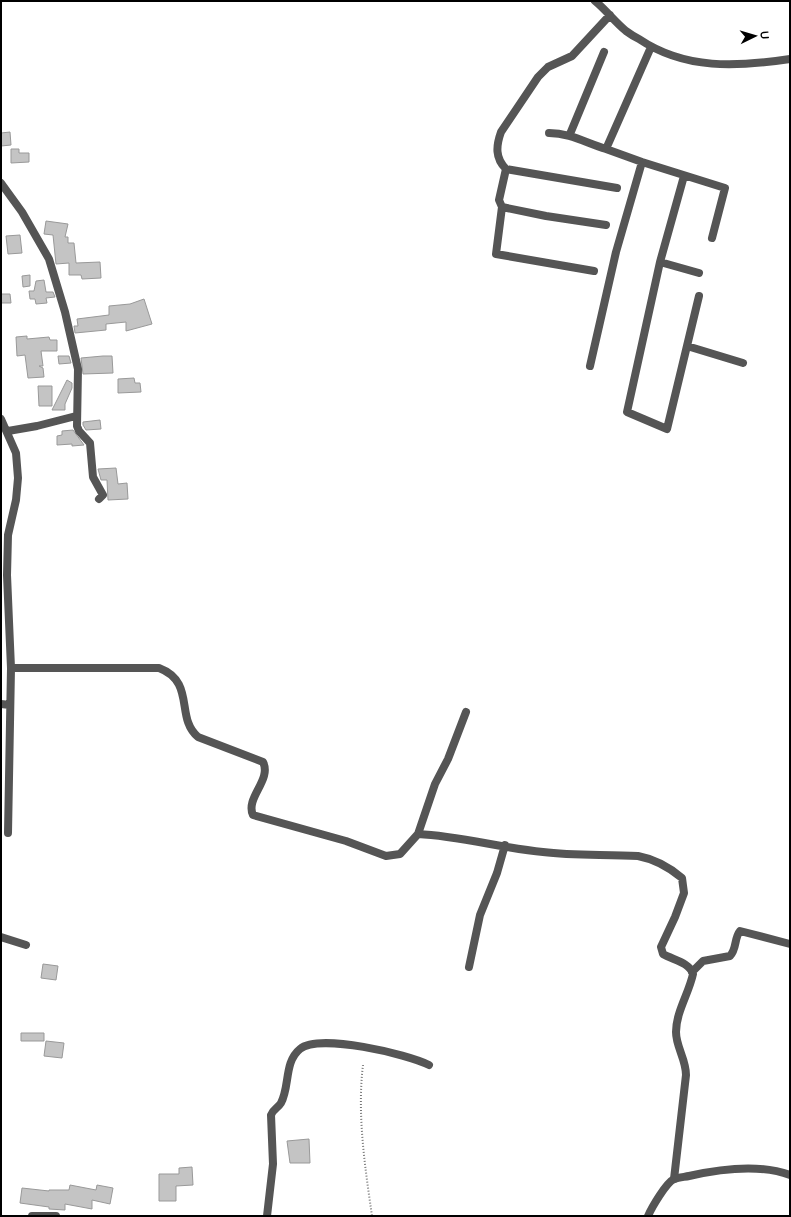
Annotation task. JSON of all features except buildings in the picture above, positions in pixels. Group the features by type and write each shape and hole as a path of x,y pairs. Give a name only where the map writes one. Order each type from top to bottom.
{"street":[{"path":"595,1 610,14 626,32 651,47 676,57 698,63 730,64 790,59"},
{"path":"610,14 574,53 544,71 531,86 501,132 498,140 498,159 506,169 617,188"},
{"path":"606,149 651,47"},
{"path":"570,134 604,52"},
{"path":"548,133 570,134 586,143 684,176 725,188 712,238"},
{"path":"590,366 616,252 642,162"},
{"path":"506,169 499,200 502,207 496,254 594,271"},
{"path":"684,176 660,262 627,412 668,429 699,296"},
{"path":"1,183 22,212 48,259 65,312 78,369 76,416 79,431 90,443 93,477 103,495 99,499"},
{"path":"502,207 546,216 606,225"},
{"path":"660,262 699,273"},
{"path":"687,346 743,363"},
{"path":"8,431 37,426 76,416"},
{"path":"1,419 8,431 16,453 18,478 16,500 8,535 11,668 8,833"},
{"path":"11,668 159,668 165,670 174,677 182,689 187,717 194,734 198,737 261,759 264,765 264,775 251,806 253,815 346,841 386,856 400,854 418,834 434,784 448,759 466,712"},
{"path":"1,704 10,705"},
{"path":"418,834 451,837 569,855 638,856 671,868 682,878 684,893 675,917 662,944 661,950 666,956 686,964 692,972"},
{"path":"469,966 480,915 497,873 505,846"},
{"path":"648,1216 658,1197 674,1179 686,1075 685,1062 676,1033 692,972 703,961 726,958 731,955 740,930 790,944"},
{"path":"1,938 26,945"},
{"path":"267,1216 273,1164 271,1115 281,1103 291,1064 298,1051 305,1045 340,1044 367,1047 429,1065"},
{"path":"674,1179 712,1171 764,1170 790,1175"},
{"path":"32,1216 56,1216"}],"path":[{"path":"363,1065 361,1081 362,1122 372,1216"}]}
